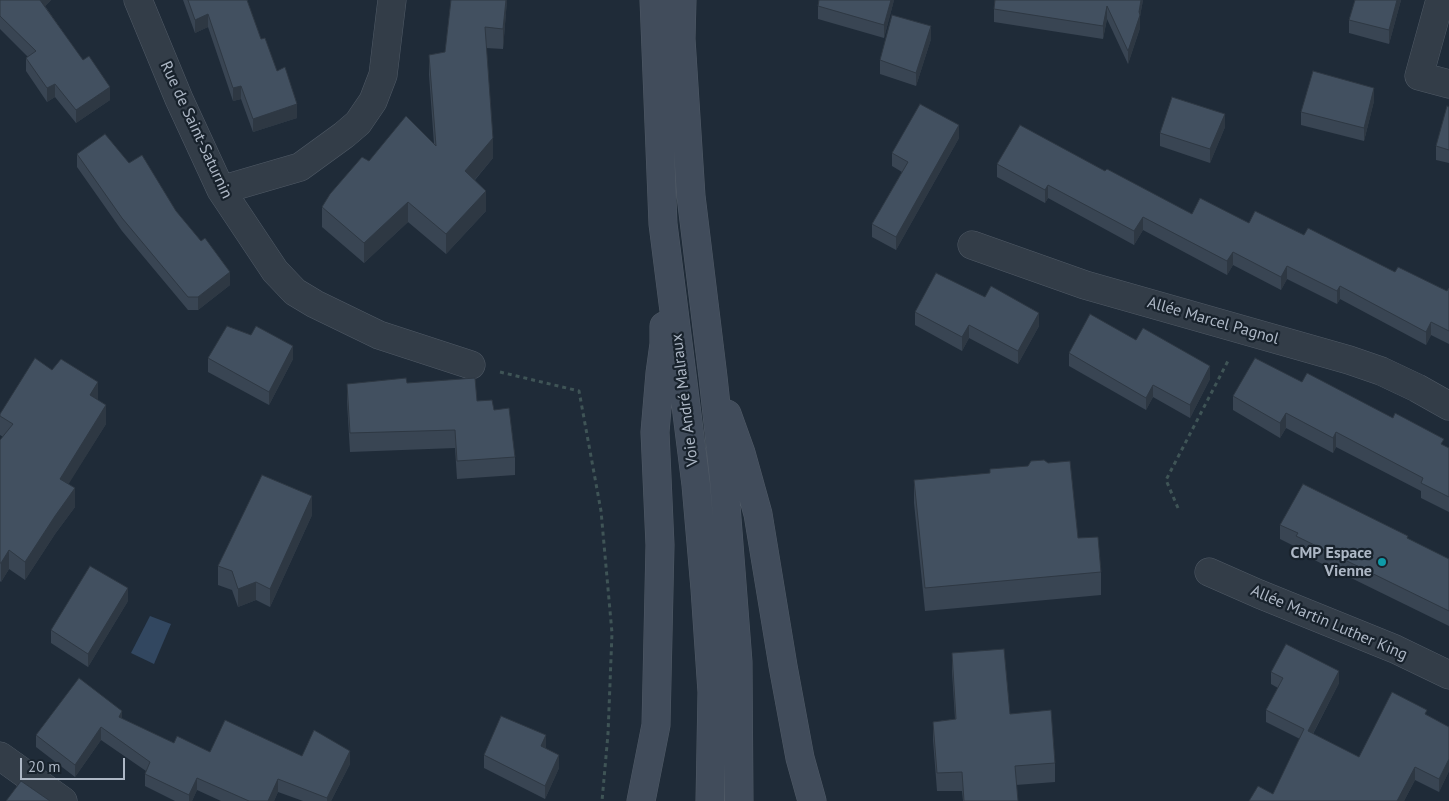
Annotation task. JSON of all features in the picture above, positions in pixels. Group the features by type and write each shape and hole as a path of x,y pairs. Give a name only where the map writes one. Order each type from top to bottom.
{"main road":[{"name":"Voie André Malraux","path":"654,0 663,224 694,475 705,589 712,692 710,801"},
{"name":"Voie André Malraux","path":"682,0 681,39 691,196 724,479 738,662 738,801"},
{"path":"641,801 656,725 660,545 655,432 664,344 663,224"},
{"path":"713,377 737,441 758,514 800,758 812,801"}],"street":[{"name":"Rue de Saint-Saturnin","path":"138,0 179,99 221,190 275,271 295,292 315,304 379,335 471,365"},
{"path":"221,190 300,167 358,123 373,101 383,75 392,0"},
{"path":"1440,0 1419,76 1449,84"},
{"name":"Allée Marcel Pagnol","path":"972,245 1085,285 1349,360 1381,371 1449,406"},
{"name":"Allée Martin Luther King","path":"1209,572 1395,649 1449,676"},
{"path":"0,756 63,801"}],"path":[{"path":"1178,508 1166,480 1245,330"},
{"path":"471,365 579,391 601,511 612,633 608,734 602,801"}],"water":[{"path":"150,616 171,624 154,664 131,653"}],"building":[{"path":"0,0 40,0 83,60 89,56 110,87 76,110 55,84 47,88 26,58 36,51 0,16"},
{"path":"188,0 247,0 261,39 265,38 277,71 285,67 297,104 253,119 241,86 233,88 208,14 195,20"},
{"path":"451,0 506,0 503,29 485,27 493,138 465,171 486,191 446,234 408,202 364,243 322,207 330,194 362,157 369,161 406,116 436,146 429,55 445,52"},
{"path":"819,0 891,0 884,25 818,6"},
{"path":"995,0 1141,0 1140,15 1128,51 1107,6 1103,26 994,9"},
{"path":"1355,0 1397,0 1389,30 1349,20"},
{"path":"892,15 931,26 916,73 880,60"},
{"path":"1313,71 1374,88 1364,128 1301,112"},
{"path":"1172,97 1225,114 1210,149 1160,133"},
{"path":"920,104 959,125 896,237 872,224 908,162 892,153"},
{"path":"1447,106 1449,107 1449,150 1436,146"},
{"path":"1020,125 1105,171 1107,169 1192,214 1200,198 1249,223 1255,211 1304,235 1308,228 1395,272 1398,267 1447,291 1449,288 1449,331 1431,322 1426,332 1340,286 1337,291 1287,266 1281,277 1233,252 1227,261 1143,217 1134,231 1048,185 1045,190 997,164"},
{"path":"105,134 129,163 142,155 176,211 201,241 205,238 230,272 198,297 188,297 122,218 77,154"},
{"path":"936,273 985,297 991,286 1039,313 1018,351 969,325 962,337 915,312"},
{"path":"1090,314 1136,340 1143,328 1210,366 1190,405 1153,385 1146,398 1069,353"},
{"path":"227,326 251,335 256,326 293,346 269,392 208,358"},
{"path":"35,358 52,370 61,359 98,382 90,395 106,405 60,479 75,488 25,562 9,550 0,563 0,440 13,424 0,416 0,414"},
{"path":"1255,358 1302,382 1307,373 1393,418 1395,413 1444,439 1441,444 1449,448 1449,497 1421,483 1423,478 1336,432 1333,438 1286,413 1280,423 1233,396"},
{"path":"406,378 407,383 475,378 477,401 492,400 494,410 509,408 515,457 457,461 455,430 350,433 347,384"},
{"path":"1044,460 1048,463 1070,461 1078,538 1098,537 1101,572 925,588 914,480 990,473 990,469 1028,466 1031,461"},
{"path":"262,475 312,496 270,589 256,582 238,589 232,571 218,566"},
{"path":"1303,484 1408,536 1407,538 1449,559 1449,611 1296,536 1298,533 1280,525"},
{"path":"90,566 128,588 88,654 51,630"},
{"path":"1286,644 1339,671 1308,731 1359,757 1392,692 1427,710 1425,714 1449,727 1449,759 1439,779 1415,767 1397,801 1249,801 1258,786 1273,794 1304,729 1266,710 1283,678 1271,672"},
{"path":"1004,649 1010,714 1051,710 1055,763 1015,766 1018,801 964,801 962,772 937,773 933,722 956,719 952,653"},
{"path":"79,678 122,711 119,717 174,743 177,736 210,752 225,720 302,756 314,730 350,751 327,798 278,779 268,801 249,801 197,778 189,795 145,774 150,762 101,727 75,765 36,735"},
{"path":"501,716 546,735 541,746 559,755 545,786 484,755"},
{"path":"21,781 50,801 6,801"}],"place":[{"name":"CMP Espace Vienne","path":"1382,562"}]}
